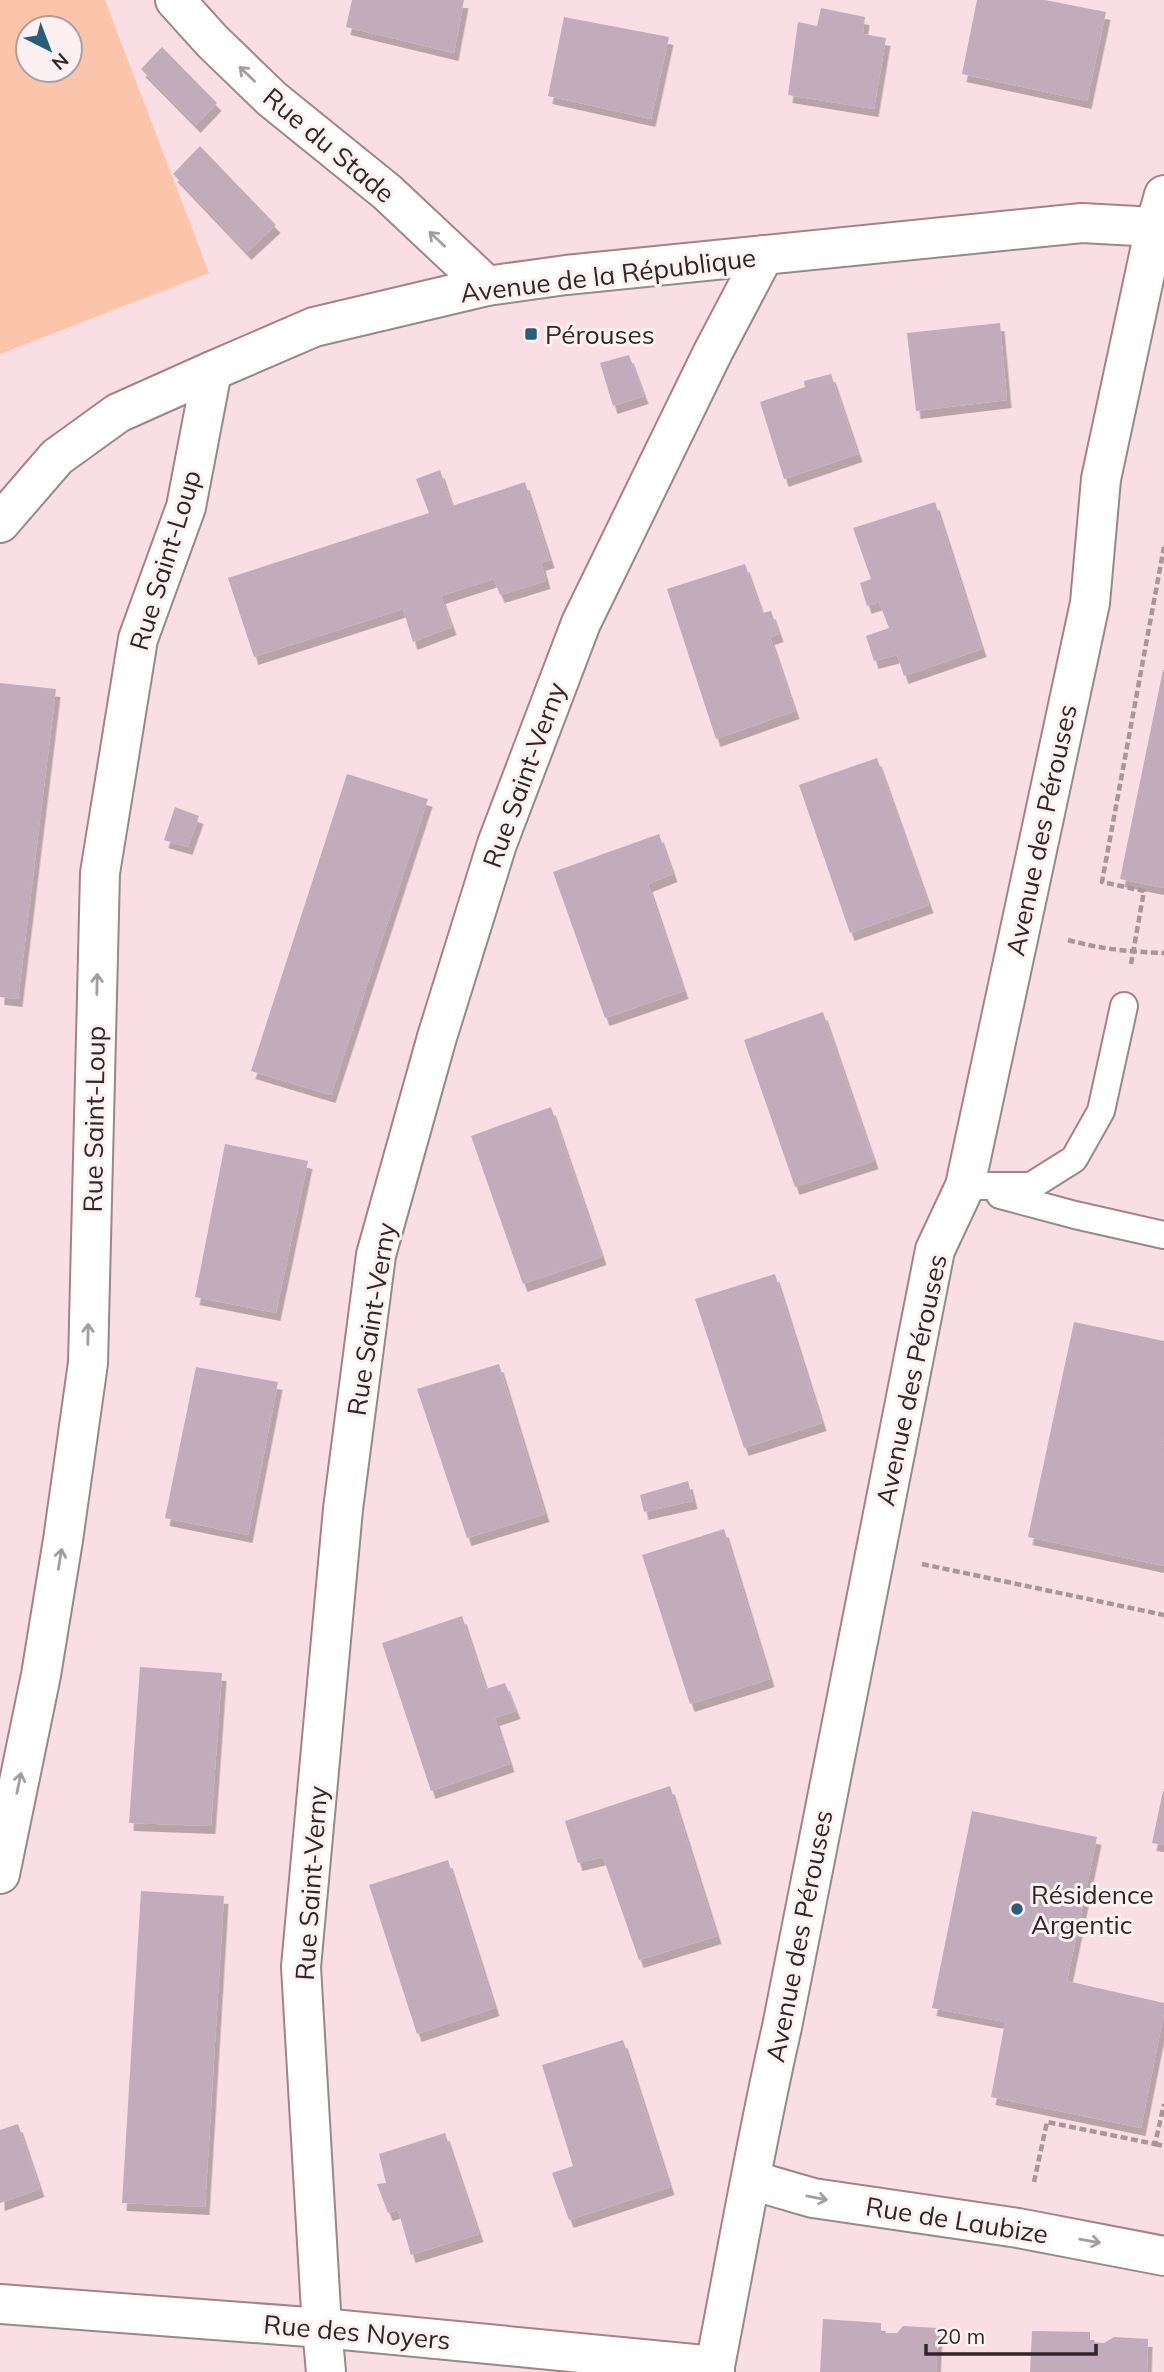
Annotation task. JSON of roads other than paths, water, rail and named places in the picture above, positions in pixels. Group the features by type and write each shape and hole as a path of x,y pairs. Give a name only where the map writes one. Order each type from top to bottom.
{"street":[{"name":"Rue du Stade","path":"175,0 212,41 272,99 387,192 486,286"},
{"name":"Avenue de la République","path":"0,523 57,457 118,414 314,327 486,286 566,275 1082,223 1159,211"},
{"name":"Avenue des Pérouses","path":"715,2369 758,2134 782,2027 935,1250 965,1186 1090,603 1101,479 1159,211"},
{"name":"Rue Saint-Verny","path":"326,2372 301,1967 343,1509 376,1255 497,844 581,623 764,255"},
{"name":"Rue Saint-Loup","path":"0,1874 41,1675 88,1363 100,873 138,639 186,507 212,371"},
{"name":"Rue de Laubize","path":"751,2180 813,2198 1018,2228 1164,2256"},
{"name":"Rue des Noyers","path":"0,2304 322,2328 715,2369"}],"lane":[{"path":"965,1186 1031,1186 1074,1159 1101,1111 1124,1006"},
{"path":"965,1186 1164,1235"}],"place":[{"name":"Pérouses","path":"531,334"},
{"name":"Résidence Argentic","path":"1017,1909"}]}
